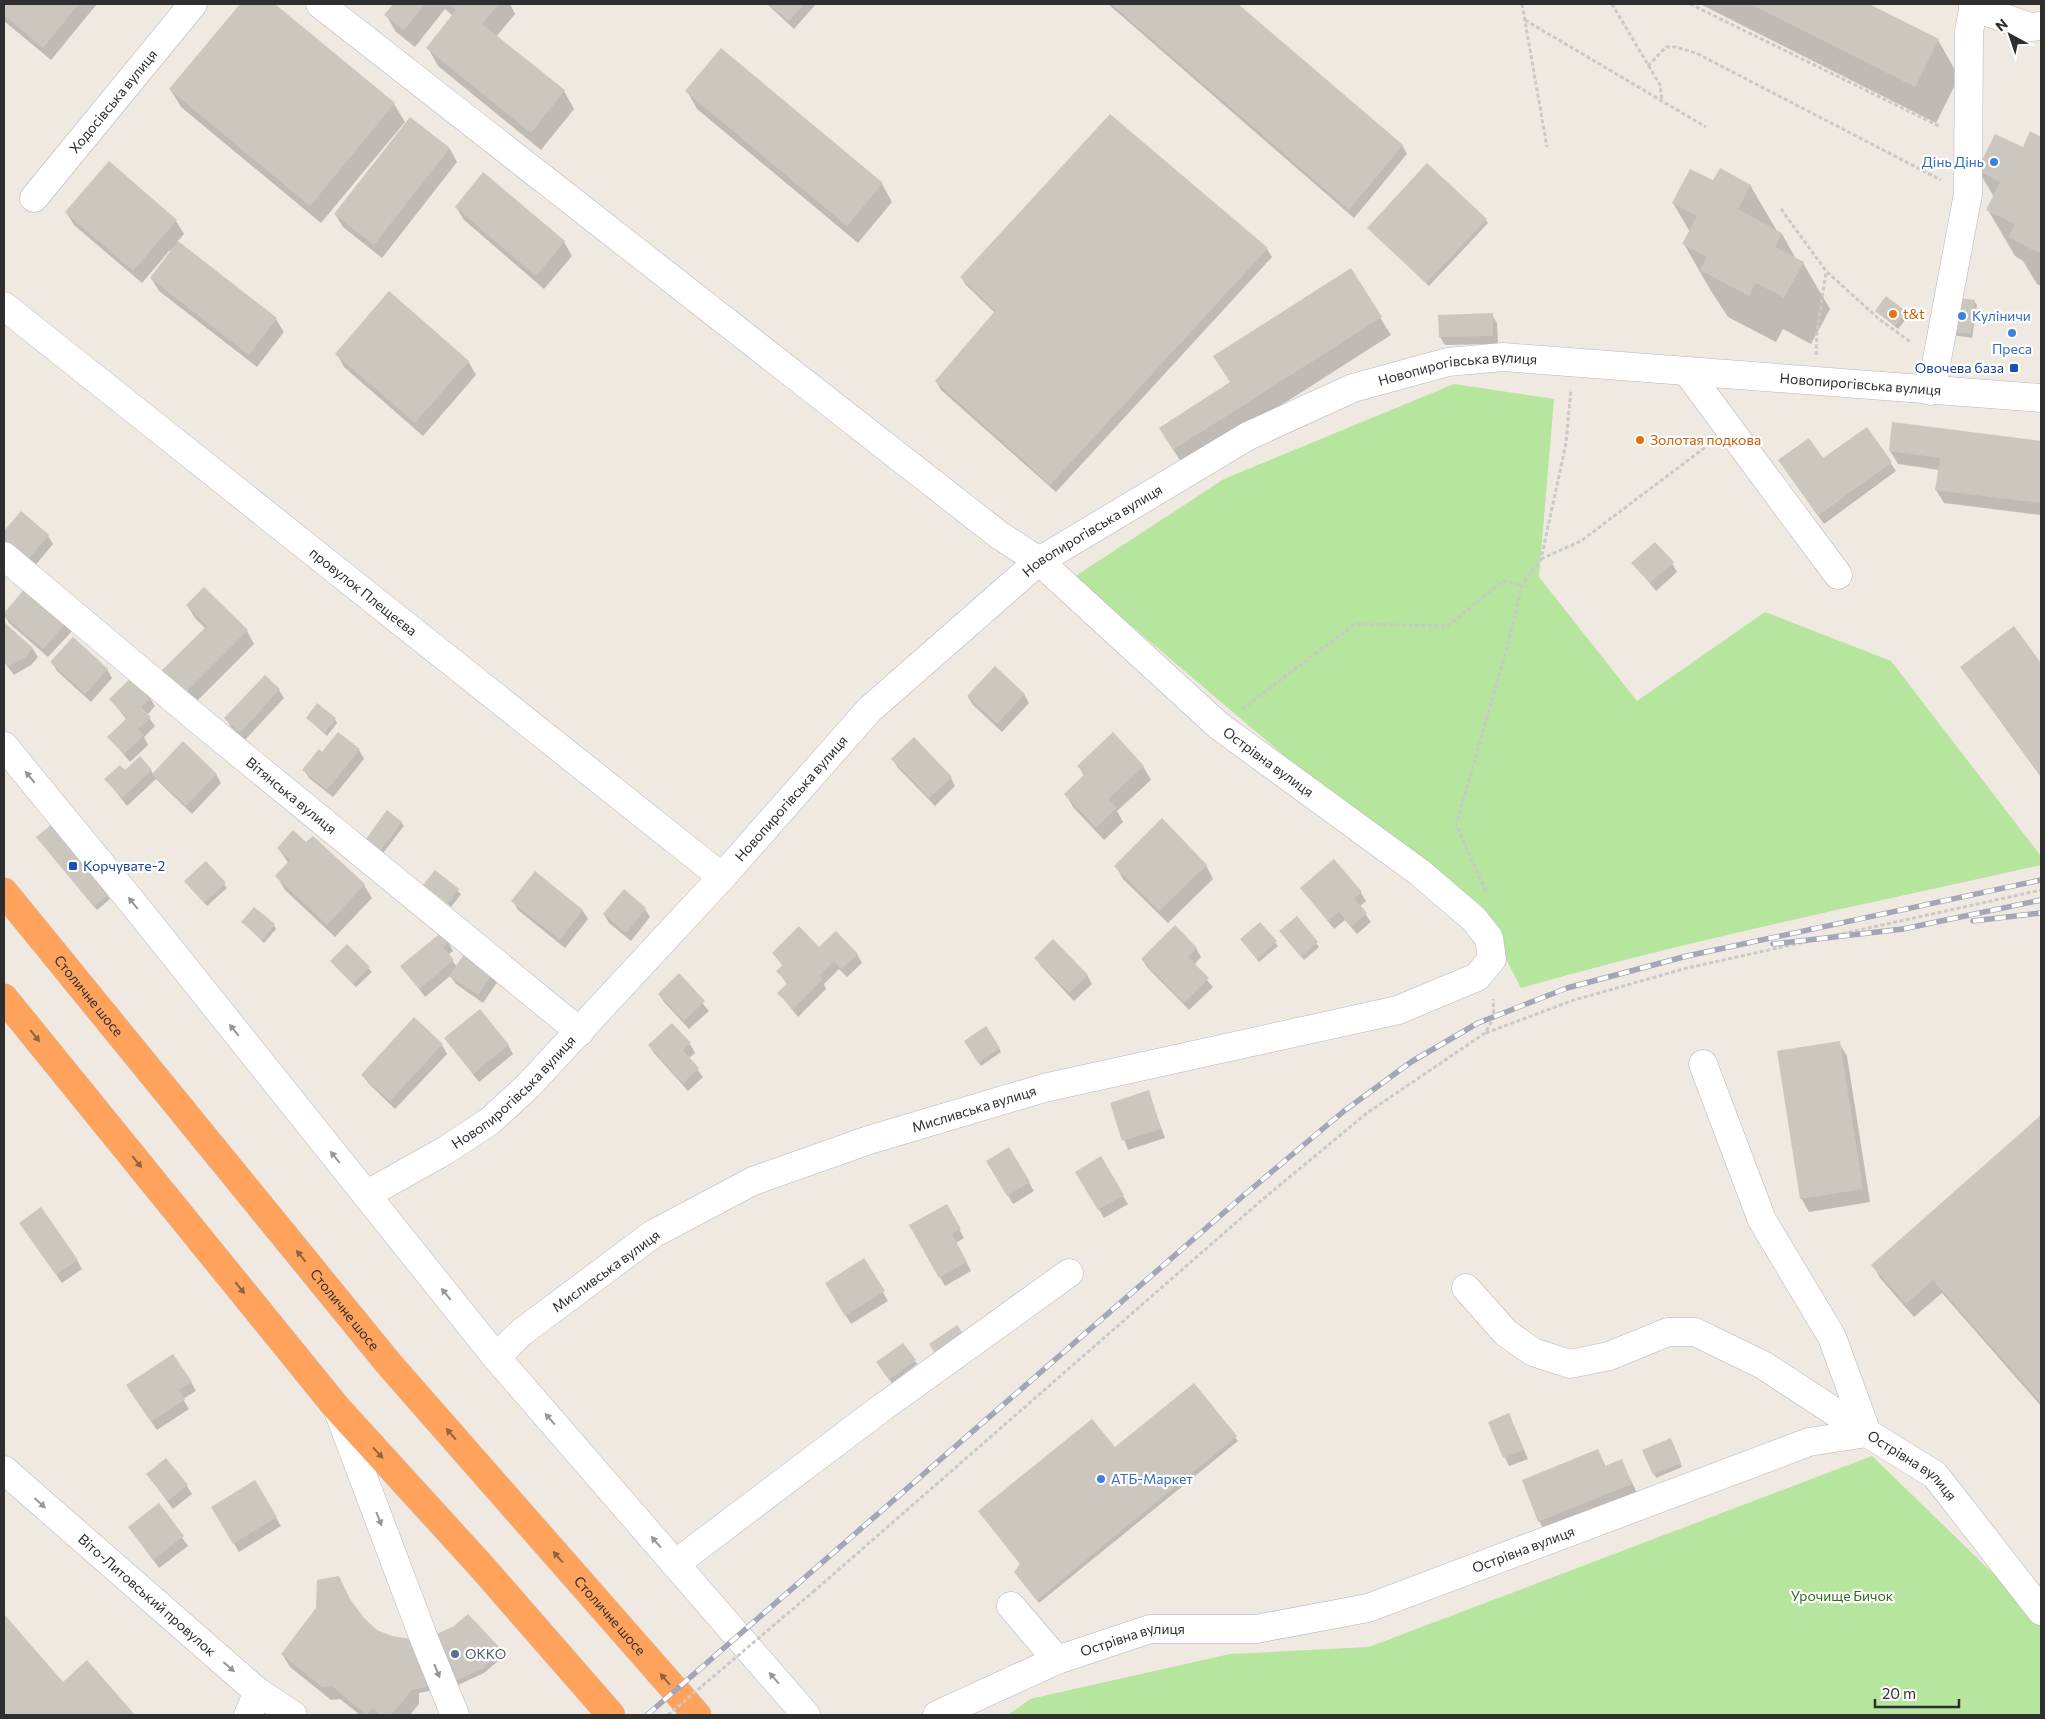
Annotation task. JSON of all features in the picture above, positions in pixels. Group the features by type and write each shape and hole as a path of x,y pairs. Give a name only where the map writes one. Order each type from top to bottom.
{"highway":[{"name":"Столичне шосе","path":"4,892 389,1364 697,1715"},
{"path":"4,998 337,1408 482,1567 611,1715"}],"street":[{"name":"Ходосівська вулиця","path":"34,198 193,4"},
{"name":"Острівна вулиця","path":"320,4 999,535 1039,561 1220,726 1419,872 1474,919 1489,938 1492,959"},
{"path":"1931,391 1968,194 1969,32 1974,5 2030,27 2041,26"},
{"name":"провулок Плещеєва","path":"4,306 722,877"},
{"name":"Новопирогівська вулиця","path":"366,1195 446,1150 490,1121 528,1086 722,877 869,710 1039,561 1248,436 1353,388 1448,362 1503,357 1688,373 2041,398"},
{"path":"1688,373 1838,575"},
{"name":"Вітянська вулиця","path":"4,556 200,721 580,1032"},
{"path":"4,746 132,902 496,1357 802,1711 829,1715"},
{"name":"Мисливська вулиця","path":"496,1357 522,1332 653,1234 753,1182 869,1140 1044,1088 1398,1010 1477,977 1492,959"},
{"path":"1703,1064 1762,1220 1832,1337 1867,1433"},
{"path":"675,1564 883,1407 1069,1273"},
{"path":"1466,1288 1506,1333 1533,1352 1570,1364 1609,1356 1668,1332 1695,1332 1763,1364 1867,1433"},
{"path":"337,1408 423,1636 455,1715"},
{"name":"Острівна вулиця","path":"938,1715 1057,1660 1150,1629 1256,1629 1368,1608 1809,1442 1867,1433 1935,1475 2041,1612"},
{"name":"Віто-Литовський провулок","path":"4,1470 253,1704 293,1715"},
{"path":"1010,1606 1057,1660"}],"path":[{"path":"1522,4 1547,147"},
{"path":"1612,4 1660,85 1662,101"},
{"path":"1690,4 1968,140"},
{"path":"1525,20 1706,127"},
{"path":"1648,66 1666,47 1676,46 1696,53 1968,194"},
{"path":"1781,209 1826,271 1879,319 1937,360"},
{"path":"1816,361 1817,332 1826,271"},
{"path":"1487,892 1456,825 1506,651 1522,585 1541,559 1566,443 1573,364"},
{"path":"1541,559 1581,541 1730,428"},
{"path":"1220,726 1354,624 1448,626 1503,581 1522,585"},
{"path":"668,1715 1263,1199 1366,1113 1485,1033 1570,1001 1687,968 2041,890"},
{"path":"1485,1033 1494,1017 1492,959"}],"green space":[{"path":"1454,384 1554,399 1539,577 1637,701 1765,612 1891,661 2041,856 2041,865 1715,938 1521,988 1492,932 1074,577 1224,479"},
{"name":"Урочище Бичок","path":"1872,1456 2041,1620 2041,1715 1008,1715 1030,1699 1230,1654 1369,1647"}],"building":[{"path":"4,4 79,4 43,48 4,15"},
{"path":"240,4 275,4 395,103 310,206 169,89"},
{"path":"393,4 425,4 404,30 384,15"},
{"path":"449,4 499,4 482,24 565,90 531,133 426,48 456,10"},
{"path":"768,4 804,4 789,21"},
{"path":"1111,4 1238,4 1403,145 1349,210"},
{"path":"1750,4 1869,4 1939,39 1915,87"},
{"path":"721,48 883,183 847,226 685,91"},
{"path":"1110,114 1268,248 1050,485 935,381 995,311 960,277"},
{"path":"410,117 450,148 374,245 334,214"},
{"path":"2030,131 2041,137 2041,254 2008,237 2015,224 1986,210 2000,182 1977,170 1995,134 2023,147"},
{"path":"109,161 177,220 133,271 65,212"},
{"path":"1427,163 1487,219 1426,283 1367,228"},
{"path":"1720,168 1751,185 1738,209 1782,233 1775,247 1804,262 1784,298 1756,283 1749,296 1700,270 1707,257 1682,244 1697,216 1672,203 1690,169 1713,180"},
{"path":"483,172 565,241 536,276 455,207"},
{"path":"178,241 277,318 249,355 150,278"},
{"path":"1351,268 1382,317 1173,450 1159,428 1230,382 1213,356"},
{"path":"389,291 469,361 415,423 335,354"},
{"path":"1886,296 1906,311 1895,326 1875,311"},
{"name":"Куліничи","path":"1953,297 1975,300 1971,334 1949,332"},
{"path":"1493,313 1493,336 1439,337 1438,315"},
{"path":"1892,422 2041,441 2041,503 1935,490 1940,458 1889,451"},
{"path":"1867,427 1892,462 1818,516 1778,460 1809,438 1823,458"},
{"path":"21,511 49,535 27,561 4,541 4,531"},
{"path":"1655,542 1674,562 1650,583 1631,563"},
{"path":"27,586 68,621 43,649 4,616 4,613"},
{"path":"204,587 248,630 184,694 161,671 207,626 186,605"},
{"path":"4,622 33,648 26,657 8,667 4,661"},
{"path":"2014,626 2041,663 2041,776 1960,667"},
{"path":"73,637 108,669 85,694 50,662"},
{"path":"995,666 1025,694 997,724 967,696"},
{"path":"265,675 280,689 240,733 224,718"},
{"path":"132,677 151,697 141,707 151,717 138,729 144,735 124,754 107,737 127,718 109,699"},
{"path":"317,703 336,718 325,733 306,718"},
{"path":"338,732 360,749 327,790 302,770 319,749 322,752"},
{"path":"1113,732 1144,766 1108,799 1117,808 1096,828 1064,794 1085,774 1077,766"},
{"path":"914,737 952,777 929,798 891,759"},
{"path":"183,741 217,774 186,806 152,774"},
{"path":"140,756 152,770 122,798 104,779 120,765 125,770"},
{"path":"387,810 402,822 381,850 366,839"},
{"path":"1162,818 1207,865 1159,911 1114,866"},
{"name":"Корчувате-2","path":"51,825 109,894 94,907 36,837"},
{"path":"293,830 306,842 313,836 365,884 327,925 275,876 290,860 277,848"},
{"path":"1334,859 1362,892 1354,898 1367,913 1351,927 1339,912 1328,921 1300,888"},
{"path":"206,861 226,883 204,903 184,881"},
{"path":"435,870 459,889 448,904 423,885"},
{"path":"535,871 583,910 560,940 511,901"},
{"path":"624,889 646,908 626,933 603,914"},
{"path":"254,907 275,924 262,940 241,922"},
{"path":"1297,916 1318,942 1301,957 1279,931"},
{"path":"1260,922 1277,941 1257,959 1240,939"},
{"path":"1175,925 1197,948 1188,957 1209,978 1184,1003 1141,959"},
{"path":"799,926 819,947 836,931 858,954 841,969 834,961 819,976 823,979 793,1009 777,993 788,983 776,971 783,965 772,953"},
{"path":"442,932 449,942 443,947 454,960 419,989 400,966"},
{"path":"1053,939 1088,975 1069,993 1034,958"},
{"path":"347,944 370,967 353,984 330,961"},
{"path":"468,949 496,969 478,995 449,976"},
{"path":"679,973 705,1001 684,1021 658,994"},
{"path":"480,1009 509,1045 473,1074 444,1038"},
{"path":"414,1017 443,1044 390,1101 361,1075"},
{"path":"672,1023 691,1043 683,1050 699,1068 683,1083 648,1045"},
{"path":"986,1026 1000,1048 978,1063 964,1041"},
{"path":"1840,1041 1863,1189 1800,1199 1777,1051"},
{"path":"1149,1090 1161,1129 1122,1141 1110,1103"},
{"path":"2041,1115 2041,1403 1933,1280 1906,1304 1871,1265"},
{"path":"1009,1147 1030,1182 1007,1196 986,1161"},
{"path":"1101,1156 1124,1195 1098,1210 1075,1172"},
{"path":"947,1204 961,1229 952,1234 967,1262 939,1278 909,1225"},
{"path":"41,1207 78,1260 56,1275 19,1223"},
{"path":"864,1258 885,1291 845,1316 825,1283"},
{"path":"957,1325 965,1336 937,1356 929,1344"},
{"path":"903,1343 916,1360 889,1380 876,1362"},
{"path":"173,1354 192,1382 179,1390 185,1400 151,1422 126,1385"},
{"name":"АТБ-Маркет","path":"1194,1383 1237,1436 1037,1600 1014,1572 1020,1564 978,1511 1092,1419 1115,1447"},
{"path":"1509,1413 1524,1450 1503,1458 1488,1422"},
{"path":"1671,1438 1681,1463 1653,1475 1642,1450"},
{"path":"1598,1449 1605,1466 1622,1459 1632,1484 1538,1522 1522,1480"},
{"path":"166,1458 188,1485 168,1501 146,1474"},
{"path":"255,1480 277,1517 233,1544 211,1507"},
{"path":"159,1503 184,1536 153,1560 128,1527"},
{"path":"339,1576 350,1599 364,1618 377,1630 392,1636 411,1639 437,1634 454,1626 468,1614 503,1651 482,1669 455,1681 412,1690 391,1715 381,1715 373,1708 366,1715 332,1686 322,1687 281,1654 316,1608 317,1580"},
{"path":"4,1614 63,1682 87,1660 135,1715 4,1715"}],"railway":[{"path":"647,1715 1243,1196 1344,1111 1411,1062 1478,1023 1567,988 1687,956 2041,880"},
{"path":"1773,944 1903,929 2041,900"},
{"path":"1973,921 2041,913"}],"place":[{"name":"Дінь Дінь","path":"1994,162"},
{"name":"t&t","path":"1893,314"},
{"name":"Куліничи","path":"1962,316"},
{"name":"Преса","path":"2012,333"},
{"name":"Овочева база","path":"2014,368"},
{"name":"Золотая подкова","path":"1640,440"},
{"name":"Корчувате-2","path":"73,866"},
{"name":"АТБ-Маркет","path":"1101,1479"},
{"name":"ОККО","path":"455,1654"}]}
